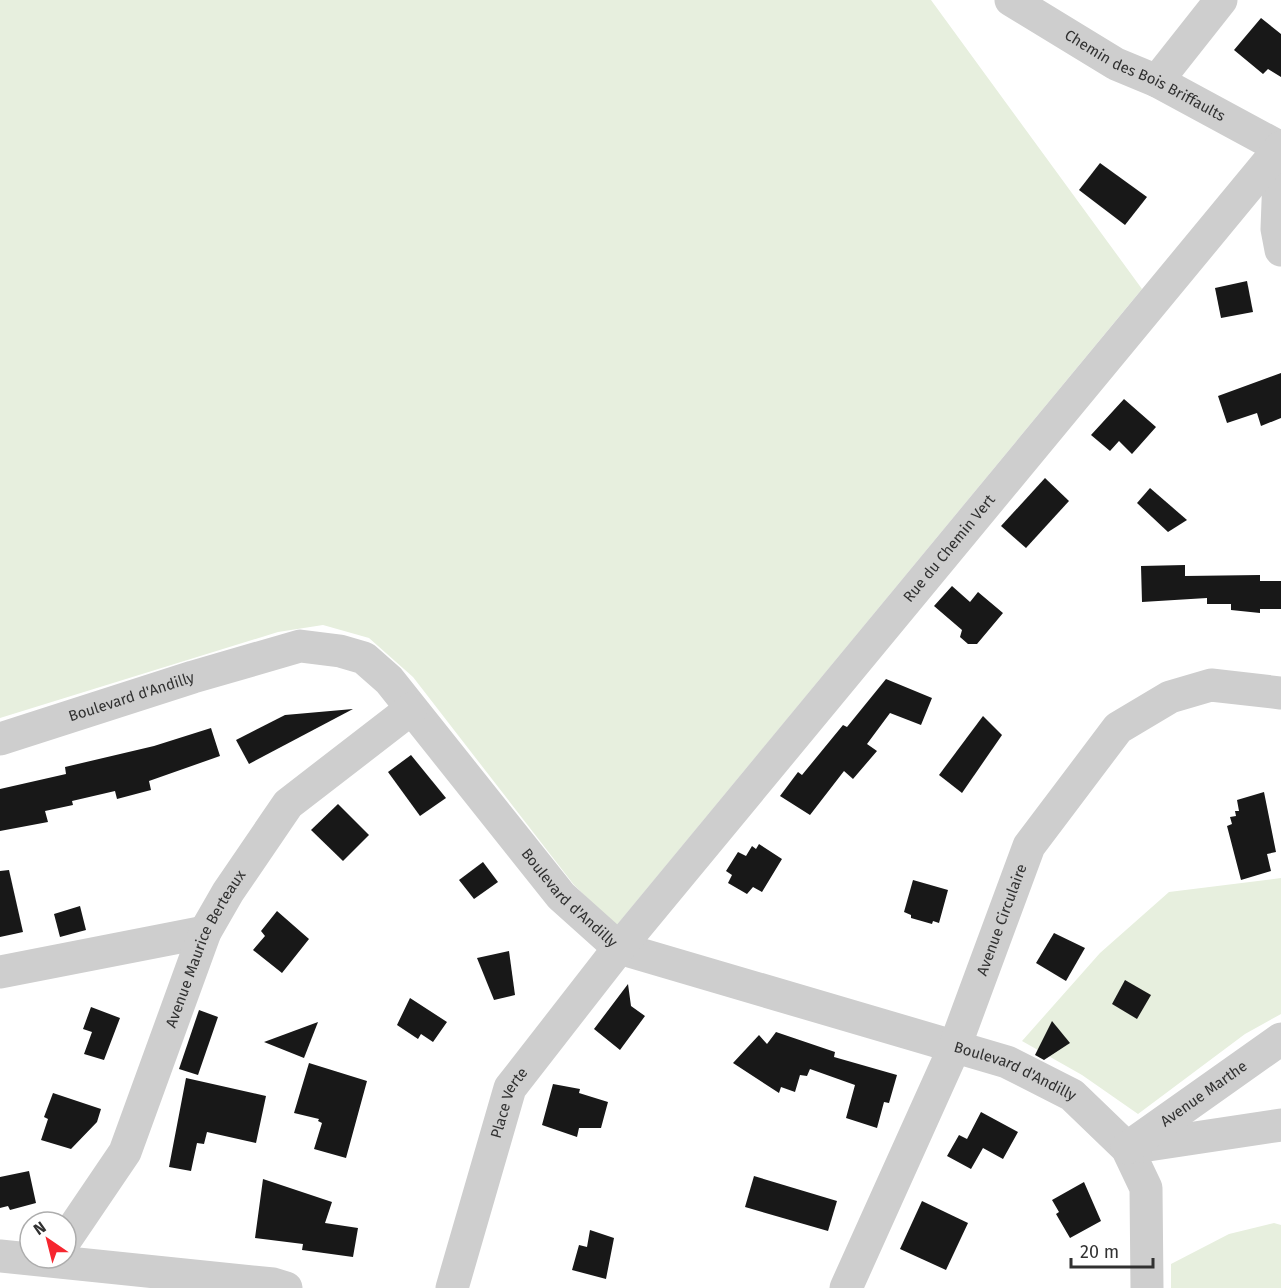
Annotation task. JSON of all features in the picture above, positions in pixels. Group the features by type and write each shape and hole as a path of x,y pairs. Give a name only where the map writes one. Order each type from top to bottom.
{"street":[{"name":"Chemin des Bois Briffaults","path":"1011,0 1116,64 1157,81 1281,148"},
{"path":"1157,81 1221,0"},
{"path":"1281,148 1277,229 1281,250"},
{"name":"Rue du Chemin Vert","path":"619,948 1281,148"},
{"name":"Boulevard d'Andilly","path":"0,739 193,677 300,646 340,651 364,658 389,680 561,896 619,948 1007,1062 1072,1095 1127,1148 1146,1188 1147,1288"},
{"name":"Avenue Circulaire","path":"846,1288 955,1046 1029,846 1118,728 1170,697 1211,685 1281,693"},
{"name":"Avenue Maurice Berteaux","path":"78,1220 125,1152 205,932 228,892 288,804 411,709"},
{"path":"0,972 205,932"},
{"name":"Place Verte","path":"452,1288 510,1088 619,948"},
{"name":"Avenue Marthe","path":"1127,1148 1281,1040"},
{"path":"1127,1148 1281,1125"},
{"path":"0,1256 18,1255"},
{"path":"78,1255 273,1284 286,1288"}],"green space":[{"path":"0,0 931,0 1142,289 616,926 574,885 413,677 369,638 323,625 278,632 0,718"},
{"path":"1281,878 1281,1014 1245,1034 1138,1114 1082,1075 1022,1041 1100,953 1169,892"},
{"path":"1274,1223 1281,1225 1281,1288 1171,1288 1171,1264 1229,1234"}],"building":[{"path":"1261,18 1281,34 1281,77 1268,69 1263,74 1234,50"},
{"path":"1100,163 1147,197 1125,225 1079,190"},
{"path":"1247,281 1253,312 1221,318 1215,288"},
{"path":"1281,373 1281,418 1261,426 1257,413 1227,423 1218,396"},
{"path":"1124,399 1156,427 1132,454 1119,441 1110,451 1091,435"},
{"path":"1045,478 1069,501 1026,548 1001,526"},
{"path":"1150,488 1187,520 1168,532 1137,503"},
{"path":"1185,565 1185,576 1260,575 1260,581 1281,581 1281,609 1260,609 1260,613 1231,610 1231,604 1207,604 1207,598 1142,602 1141,566"},
{"path":"952,586 970,602 978,592 1003,613 977,644 968,644 960,637 962,630 934,606"},
{"path":"886,679 932,698 921,725 890,713 867,744 877,751 853,779 844,771 810,815 780,796 798,772 802,775 843,725 847,727"},
{"path":"353,709 249,764 236,740 285,715"},
{"path":"983,716 1002,735 962,793 939,775"},
{"path":"211,728 220,756 149,781 151,790 117,799 115,791 72,801 73,805 45,811 48,822 0,831 0,789 66,774 65,767 154,746"},
{"path":"411,755 446,798 420,816 388,772"},
{"path":"1264,792 1276,852 1267,854 1271,871 1241,880 1227,826 1232,824 1230,817 1236,816 1235,811 1239,811 1237,800"},
{"path":"338,804 369,835 343,861 311,830"},
{"path":"759,844 782,859 762,892 753,887 747,894 728,883 732,875 726,871 738,852 746,856 752,846 756,849"},
{"path":"483,862 498,882 474,899 459,880"},
{"path":"9,870 23,932 0,937 0,871"},
{"path":"913,880 948,890 939,923 933,921 932,924 911,918 911,915 904,912"},
{"path":"80,906 86,930 60,937 54,914"},
{"path":"277,911 309,939 282,973 253,950 265,936 261,931"},
{"path":"1054,933 1085,948 1066,981 1036,963"},
{"path":"509,951 515,995 494,1000 477,958"},
{"path":"1125,980 1151,995 1137,1019 1112,1004"},
{"path":"628,984 631,1006 645,1016 620,1050 594,1029"},
{"path":"410,998 447,1022 433,1042 421,1034 418,1039 397,1025"},
{"path":"91,1007 120,1018 104,1060 84,1054 92,1032 83,1029"},
{"path":"199,1010 218,1017 198,1075 179,1069"},
{"path":"1052,1021 1070,1043 1044,1060 1035,1055"},
{"path":"318,1022 304,1058 264,1042"},
{"path":"776,1032 835,1052 834,1057 897,1075 889,1103 884,1102 877,1128 846,1118 855,1085 810,1069 807,1076 800,1075 795,1092 781,1087 779,1093 733,1063 759,1035 767,1044"},
{"path":"309,1063 367,1081 346,1158 314,1149 322,1123 318,1121 319,1119 294,1113"},
{"path":"186,1078 266,1096 256,1143 207,1132 204,1144 197,1143 191,1171 169,1167"},
{"path":"553,1084 580,1089 579,1093 608,1102 601,1128 579,1128 577,1137 542,1125"},
{"path":"53,1093 101,1109 97,1122 71,1149 41,1140 48,1119 44,1117"},
{"path":"981,1112 1018,1132 1003,1159 983,1148 971,1169 947,1156 959,1135 967,1139"},
{"path":"29,1171 36,1203 10,1210 8,1206 0,1208 0,1177"},
{"path":"754,1176 837,1201 828,1231 745,1207"},
{"path":"263,1179 332,1202 325,1223 358,1228 353,1257 302,1250 303,1244 255,1238"},
{"path":"1084,1182 1101,1221 1070,1238 1056,1214 1059,1212 1052,1200"},
{"path":"922,1201 968,1223 946,1270 900,1249"},
{"path":"590,1230 614,1238 606,1279 572,1270 579,1245 587,1247"}]}
